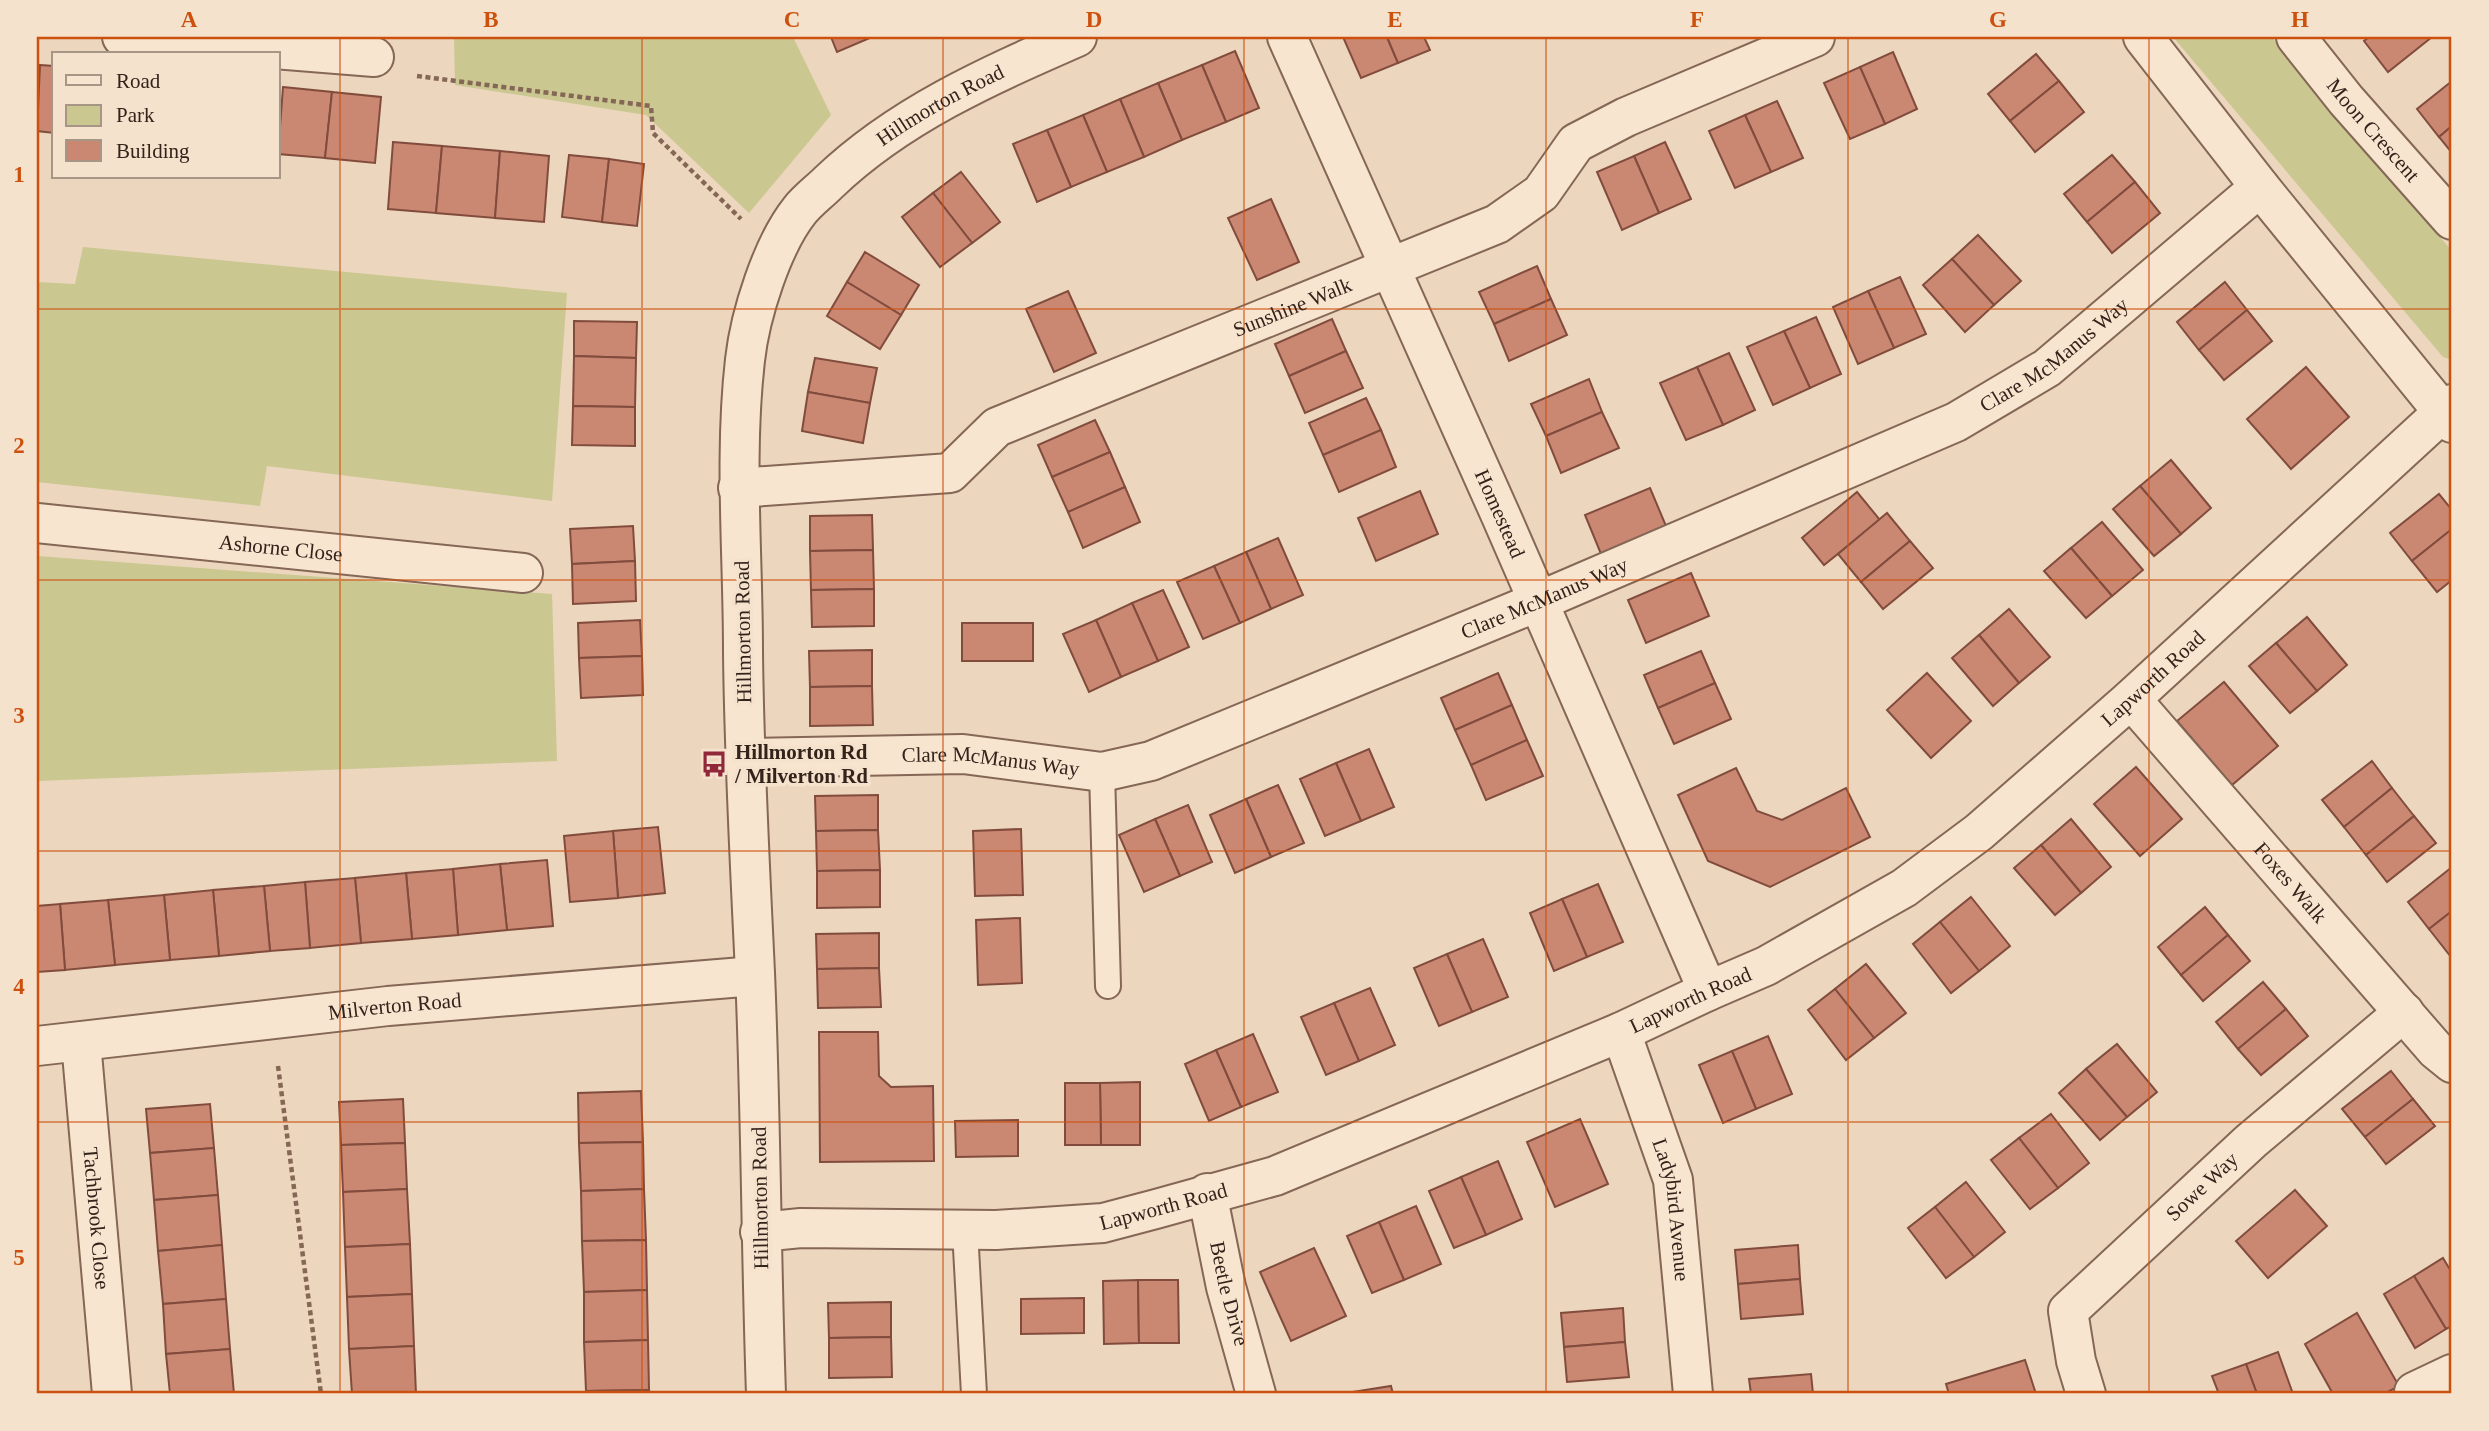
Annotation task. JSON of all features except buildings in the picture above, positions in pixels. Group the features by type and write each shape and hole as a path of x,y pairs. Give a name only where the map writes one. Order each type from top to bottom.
{"street":[{"path":"122,37 374,57"},
{"name":"Hillmorton Road","path":"766,1394 755,976 744,758 743,565 738,488 745,358 759,298 777,248 800,209 886,134 938,102 997,72 1077,37"},
{"name":"Homestead","path":"1287,37 1707,991"},
{"name":"Sunshine Walk","path":"738,488 950,473 997,427 1497,224 1541,193 1576,143 1626,117 1815,37"},
{"path":"2143,37 2260,187 2449,413"},
{"name":"Moon Crescent","path":"2297,37 2346,100 2452,220"},
{"name":"Clare McManus Way","path":"744,758 963,754 1102,772 1151,761 1537,602 1956,422 2047,368 2260,187"},
{"name":"Lapworth Road","path":"760,1232 801,1228 996,1230 1103,1223 1275,1176 1621,1032 1766,966 1904,888 1979,832 2449,413"},
{"name":"Ashorne Close","path":"37,523 523,573"},
{"name":"Foxes Walk","path":"2131,699 2436,1049 2452,1063"},
{"name":"Milverton Road","path":"37,1046 388,1006 755,976"},
{"name":"Sowe Way","path":"2086,1394 2076,1361 2068,1311 2251,1141 2404,1012"},
{"name":"Ladybird Avenue","path":"1621,1032 1673,1180 1693,1394"},
{"name":"Tachbrook Close","path":"81,1042 112,1394"},
{"name":"Beetle Drive","path":"1207,1193 1227,1287 1256,1394"},
{"path":"2414,1392 2452,1374"}],"lane":[{"path":"1102,772 1108,986"},
{"path":"965,1230 974,1394"}],"path":[{"path":"374,57 404,74 651,106 653,133 744,222 777,248"},
{"path":"272,1020 321,1394"}],"green space":[{"path":"454,37 793,37 831,115 749,213 646,115 455,85"},
{"path":"2173,37 2272,37 2292,65 2452,251 2452,360 2443,357"},
{"path":"83,247 567,293 552,501 267,466 260,506 37,482 37,282 75,284"},
{"path":"37,556 552,594 557,761 37,781"}],"place":[{"name":"Hillmorton Rd / Milverton Rd","path":"714,764"}]}
